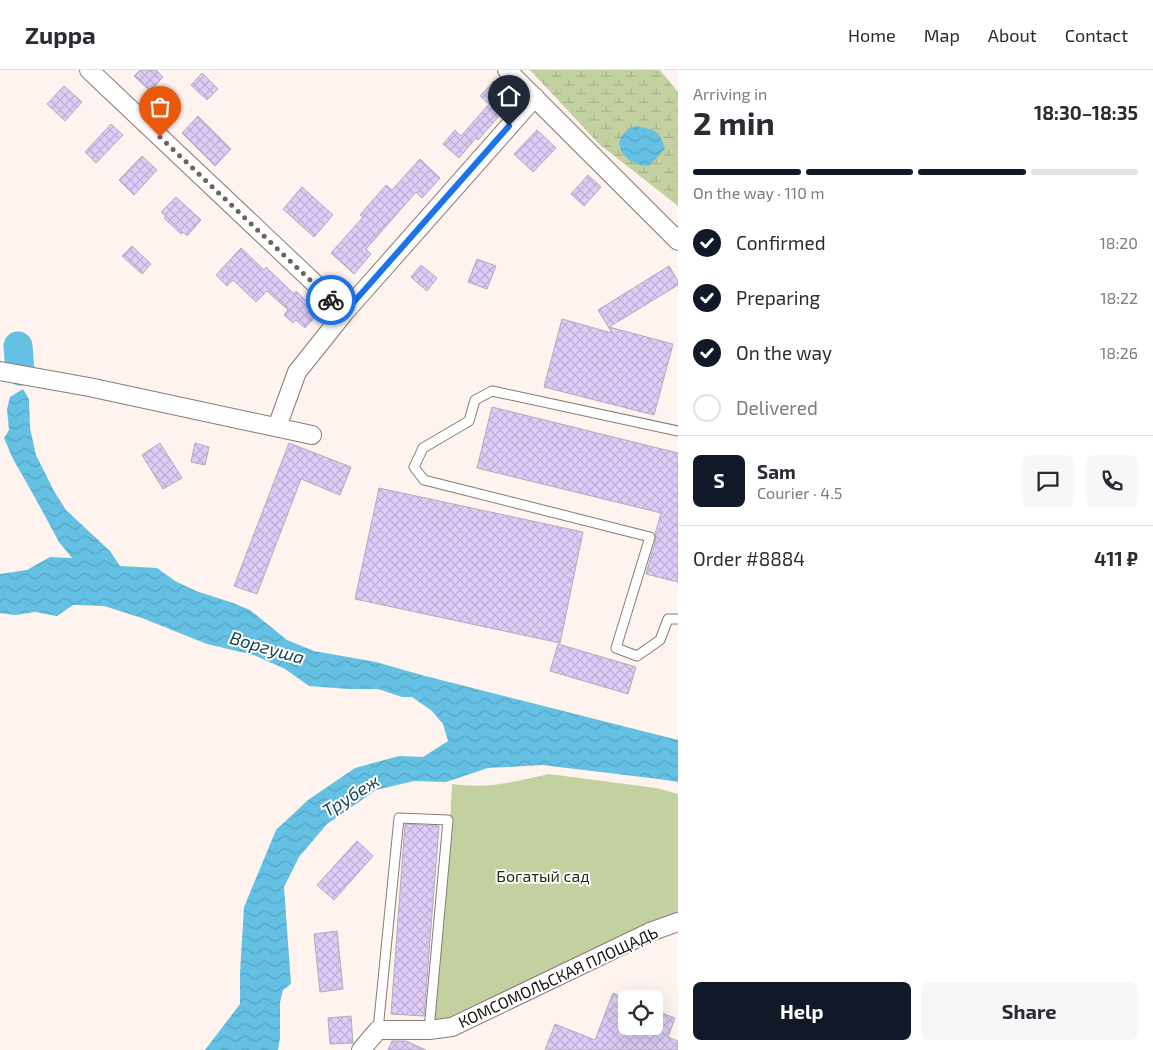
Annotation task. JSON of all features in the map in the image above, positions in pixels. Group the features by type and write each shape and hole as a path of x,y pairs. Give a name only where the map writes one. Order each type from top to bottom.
{"street":[{"path":"89,70 345,312"},
{"path":"507,70 678,241"},
{"path":"277,427 297,372 345,312 535,97"},
{"path":"0,371 98,389 312,435"},
{"name":"КОМСОМОЛЬСКАЯ ПЛОЩАДЬ","path":"378,1030 452,1028 650,932 678,922"},
{"path":"361,1050 378,1030"}],"lane":[{"path":"678,431 492,391 475,400 469,421 423,448 414,467 424,480 650,536 616,648 637,656 660,640 668,619 678,619"},
{"path":"378,1030 400,818 448,820 429,1030"}],"green space":[{"path":"530,70 660,70 678,92 678,206 599,144"},
{"name":"Богатый сад","path":"549,774 656,788 678,794 678,921 429,1029 450,823 452,784 489,785"}],"water":[{"path":"636,126 648,128 658,134 665,149 649,166 640,165 632,161 621,150 621,137"},
{"path":"23,389 29,399 30,428 36,455 54,491 66,510 110,551 120,566 157,568 175,581 196,591 250,610 287,640 314,651 376,662 678,740 678,782 542,765 488,768 446,782 414,781 376,790 327,824 299,857 284,887 291,984 283,990 280,1002 278,1050 205,1050 240,1004 244,907 276,830 308,800 355,768 399,756 423,757 448,741 443,724 432,711 412,697 402,697 378,689 309,686 285,669 254,655 207,644 142,618 104,606 73,605 57,616 35,612 15,615 0,613 0,574 27,570 50,557 72,558 59,542 13,459 4,438 9,430 7,409 10,397"}],"building":[{"path":"140,70 156,70 163,77 150,91 134,76"},
{"path":"202,73 218,89 207,100 191,85"},
{"path":"494,81 514,99 478,140 476,138 459,158 443,144 455,130 461,136 489,104 480,96"},
{"path":"64,86 82,102 65,121 47,104"},
{"path":"198,116 231,149 215,166 182,133"},
{"path":"111,124 123,135 96,163 85,152"},
{"path":"537,130 556,148 533,172 514,154"},
{"path":"142,156 157,170 134,195 119,180"},
{"path":"420,159 440,178 422,198 416,192 366,249 371,254 354,274 331,253 363,217 360,215 386,185 392,190"},
{"path":"588,175 601,187 584,206 571,194"},
{"path":"302,187 333,215 314,237 283,209"},
{"path":"176,197 201,220 187,236 183,232 181,234 164,218 166,216 161,212"},
{"path":"132,246 151,264 142,274 122,256"},
{"path":"241,248 264,270 266,267 294,294 296,291 319,313 305,328 296,320 293,323 284,315 288,310 267,291 256,302 233,280 227,286 216,275"},
{"path":"477,259 496,266 487,289 468,282"},
{"path":"421,265 437,278 427,291 411,277"},
{"path":"669,266 678,281 678,285 609,327 673,344 654,415 544,387 562,319 612,333 598,310"},
{"path":"492,407 678,453 678,582 646,574 661,513 477,468"},
{"path":"160,443 182,478 163,489 142,455"},
{"path":"195,443 209,447 205,465 191,462"},
{"path":"289,443 351,467 340,495 301,479 257,594 234,586"},
{"path":"379,488 583,532 560,643 355,599"},
{"path":"558,644 636,667 628,694 550,671"},
{"path":"405,824 439,826 424,1016 391,1014"},
{"path":"357,841 373,856 334,900 317,885"},
{"path":"337,931 343,989 320,992 314,934"},
{"path":"613,993 618,995 618,1035 663,1035 663,1013 675,1018 668,1037 678,1041 678,1050 545,1050 555,1024 595,1040"},
{"path":"351,1016 353,1043 330,1044 328,1018"},
{"path":"392,1041 406,1041 426,1050 388,1050"}],"waterway":[{"path":"18,346 20,371"}],"way so far":[{"path":"160,137 331,300"}],"route":[{"path":"331,300 345,312 509,126"}],"water label":[{"name":"Воргуша","path":"267,648"},
{"name":"Трубеж","path":"351,796"}]}
